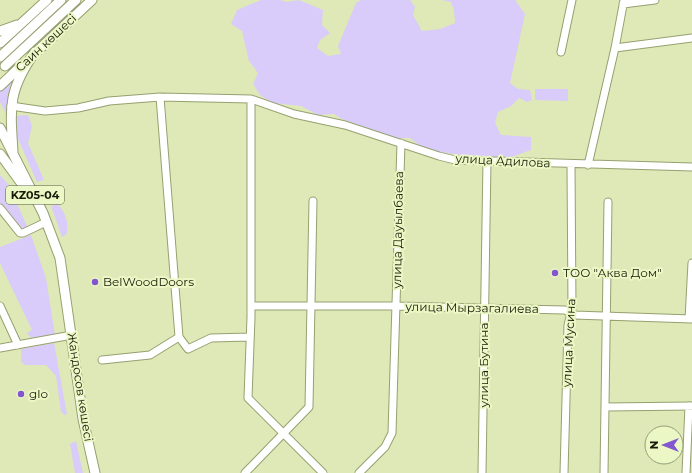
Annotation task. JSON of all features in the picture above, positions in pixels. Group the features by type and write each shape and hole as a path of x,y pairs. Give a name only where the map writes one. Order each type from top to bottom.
{"main road":[{"path":"0,43 47,0"},
{"name":"Саин көшесі","path":"0,57 61,0"},
{"name":"Саин көшесі","path":"5,66 76,0"},
{"name":"Саин көшесі","path":"0,86 4,79 92,0"},
{"path":"0,31 24,22"},
{"path":"14,156 11,106 18,77 35,52"},
{"name":"Жандосов көшесі","path":"0,128 32,189 52,234 60,258 83,419 95,473"},
{"path":"0,154 25,188"},
{"name":"Жандосов көшесі","path":"14,156 25,188 42,224 55,259 66,300"}],"street":[{"path":"561,52 572,0"},
{"path":"588,165 615,48 623,2 654,0"},
{"path":"615,48 692,38"},
{"path":"160,97 179,338 188,349 211,338 250,337"},
{"name":"улица Адилова","path":"11,106 45,111 78,108 109,101 160,97 251,99 294,114 345,125 455,160 487,160 571,165 692,167"},
{"path":"251,99 251,306 248,398 323,473"},
{"name":"улица Дауылбаева","path":"359,473 385,446 392,433 401,143"},
{"name":"улица Бутина","path":"482,473 487,160"},
{"name":"улица Мусина","path":"564,473 568,325 572,309 571,165"},
{"path":"245,473 309,407 313,201"},
{"path":"604,473 608,202"},
{"path":"0,208 20,233 23,234 42,224"},
{"path":"691,319 692,263"},
{"path":"0,306 18,345"},
{"name":"улица Мырзагалиева","path":"251,306 397,306 565,310 574,315 691,319"},
{"path":"0,348 72,335"},
{"path":"102,360 150,355 179,338"},
{"path":"605,407 690,406 686,473"}],"shaded area":[{"path":"261,0 281,0 286,2 299,0 323,10 322,25 330,33 320,40 317,48 328,56 341,54 338,46 356,3 361,0 410,0 415,7 413,15 422,31 440,29 455,23 454,10 451,2 442,0 515,0 525,14 510,83 518,89 530,90 532,100 527,102 519,98 511,106 498,112 495,123 501,135 531,137 531,150 506,159 469,157 424,149 410,138 393,138 342,119 334,114 318,115 301,106 272,103 260,95 253,84 258,73 249,61 242,31 231,24 237,10"},
{"path":"14,78 10,87 7,116 0,102 0,91"},
{"path":"535,89 568,89 568,101 535,100"},
{"path":"28,115 32,126 28,143 44,180 37,182 15,132 14,116"},
{"path":"0,175 8,184 28,228 21,229 0,205"},
{"path":"58,204 65,214 67,222 66,235 62,237 51,206"},
{"path":"31,235 46,278 55,335 31,338 27,333 32,330 0,263 0,247"},
{"path":"54,343 67,414 65,415 61,412 56,376 46,365 24,365 21,361 21,349"},
{"path":"76,441 83,473 75,473 70,444"}],"place":[{"name":"ТОО \"Аква Дом\"","path":"555,273"},
{"name":"BelWoodDoors","path":"95,282"},
{"name":"glo","path":"21,394"}]}
